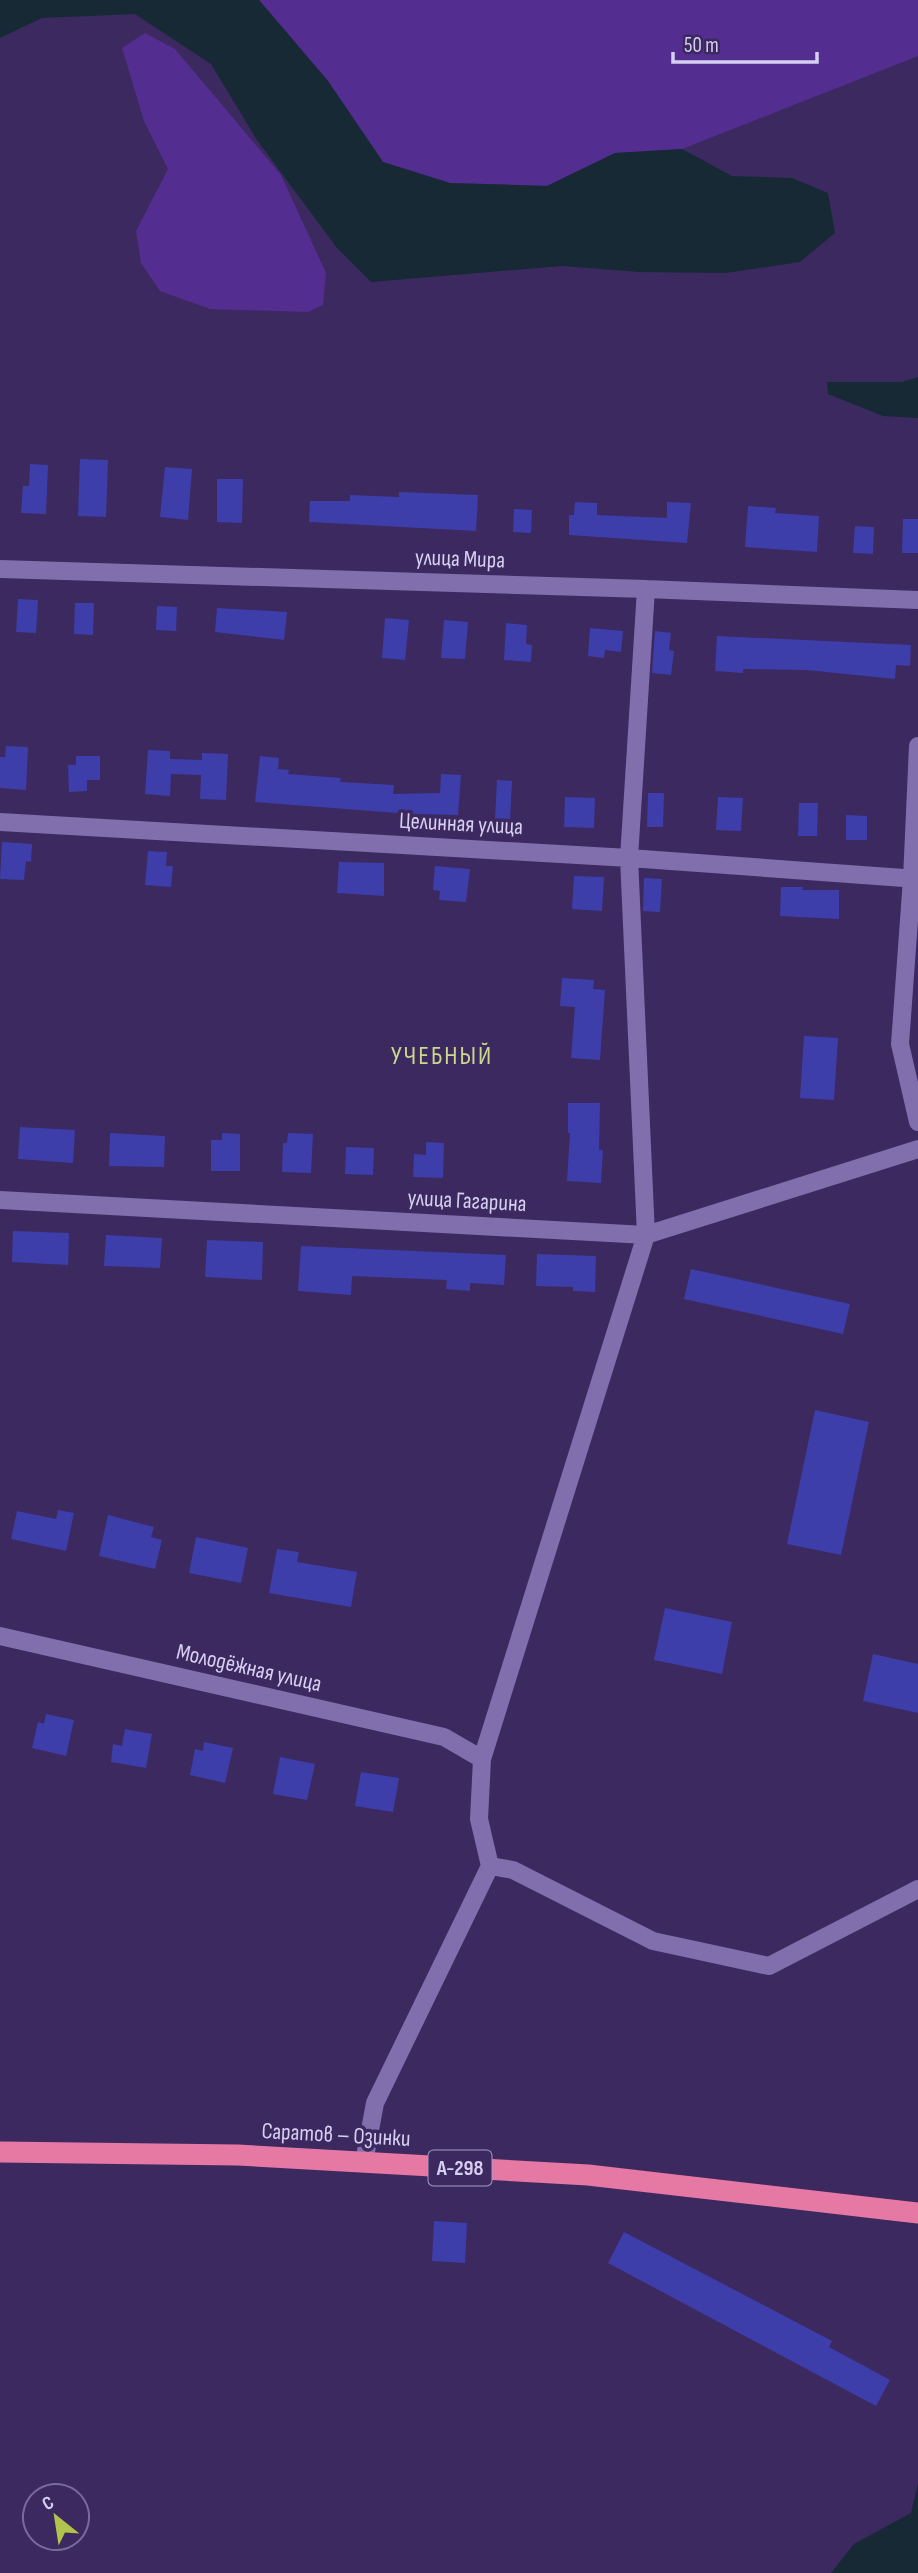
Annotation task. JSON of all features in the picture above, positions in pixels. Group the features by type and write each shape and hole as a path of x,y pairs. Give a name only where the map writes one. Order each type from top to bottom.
{"highway":[{"name":"Саратов – Озинки","path":"0,2152 238,2155 588,2175 918,2213"}],"street":[{"name":"улица Мира","path":"0,569 918,600"},
{"path":"364,2162 375,2103 490,1866 479,1819 482,1759 646,1235 629,858 646,589"},
{"path":"918,746 915,879 900,1044 918,1122"},
{"name":"Целинная улица","path":"0,822 629,858 915,879"},
{"name":"улица Гагарина","path":"0,1200 646,1235 918,1149"},
{"name":"Молодёжная улица","path":"0,1636 444,1737 482,1759"},
{"path":"490,1866 513,1870 653,1941 769,1966 918,1889"}],"shaded area":[{"path":"259,0 918,0 918,56 682,149 615,153 547,186 450,183 383,162 328,81"},
{"path":"145,33 175,49 281,175 326,273 323,305 308,312 210,309 160,291 141,263 136,231 168,169 144,121 122,48"}],"water":[{"path":"0,0 259,0 328,81 383,162 450,183 547,186 615,153 682,149 732,176 792,178 828,193 835,233 800,262 726,273 639,272 562,266 371,282 337,248 257,140 211,64 135,14 42,18 0,38"},
{"path":"918,377 918,418 883,416 828,394 827,382 902,382"},
{"path":"918,2483 918,2573 831,2573 854,2544 911,2513"}],"building":[{"path":"80,459 108,460 106,517 78,516"},
{"path":"30,464 48,465 46,514 21,513 23,486 29,486"},
{"path":"165,467 192,469 188,520 160,517"},
{"path":"217,479 243,479 242,523 217,522"},
{"path":"399,492 478,495 476,531 309,522 310,501 350,501 350,495 399,497"},
{"path":"575,502 597,503 597,515 667,518 667,502 691,503 687,543 569,535 569,515 574,515"},
{"path":"748,506 776,508 775,513 819,516 817,552 745,547"},
{"path":"514,509 532,510 531,533 513,532"},
{"path":"903,519 918,519 918,553 902,553"},
{"path":"855,526 874,527 873,554 853,553"},
{"path":"18,599 38,600 36,633 16,632"},
{"path":"75,603 94,603 93,635 74,634"},
{"path":"157,606 177,607 176,631 156,630"},
{"path":"217,608 287,612 284,640 215,632"},
{"path":"385,618 409,620 405,660 382,658"},
{"path":"444,620 468,622 465,659 441,658"},
{"path":"506,623 527,625 526,644 532,645 531,662 504,660"},
{"path":"590,628 623,631 621,652 605,650 604,658 588,656"},
{"path":"655,631 671,633 669,650 674,651 671,675 652,673"},
{"path":"717,636 911,645 910,666 896,665 895,679 806,670 743,669 743,673 715,671"},
{"path":"6,746 28,747 26,790 0,788 0,757 5,757"},
{"path":"148,750 170,751 170,759 202,760 202,753 228,754 226,800 200,799 201,775 171,774 170,796 145,794"},
{"path":"76,756 100,756 100,780 87,780 87,791 69,792 68,765 76,765"},
{"path":"260,756 279,758 278,769 289,770 288,774 341,778 340,782 394,785 393,794 440,793 441,774 461,775 458,815 255,802"},
{"path":"497,780 512,781 510,820 495,819"},
{"path":"648,793 664,793 663,827 647,827"},
{"path":"565,797 595,798 594,828 564,827"},
{"path":"718,797 743,798 741,831 716,830"},
{"path":"799,803 818,803 817,836 798,836"},
{"path":"846,815 867,816 867,840 846,840"},
{"path":"2,842 32,844 31,862 26,861 24,880 0,879"},
{"path":"148,851 167,852 166,866 173,866 171,887 145,885"},
{"path":"339,862 384,863 384,896 337,893"},
{"path":"435,866 470,869 466,902 439,900 440,891 433,890"},
{"path":"574,876 604,877 602,911 572,909"},
{"path":"644,878 662,879 660,912 643,911"},
{"path":"781,887 839,890 839,919 780,916"},
{"path":"562,978 594,980 593,989 605,990 600,1060 571,1058 575,1007 560,1006"},
{"path":"804,1036 838,1038 834,1100 800,1098"},
{"path":"568,1103 600,1103 599,1150 603,1150 601,1183 567,1181 570,1133"},
{"path":"20,1127 75,1130 73,1163 18,1159"},
{"path":"110,1133 165,1136 164,1167 109,1166"},
{"path":"222,1133 240,1134 240,1171 211,1171 211,1140 222,1140"},
{"path":"288,1133 313,1134 311,1173 282,1172 283,1143 287,1143"},
{"path":"426,1142 444,1143 443,1178 413,1177 414,1154 426,1155"},
{"path":"346,1147 374,1148 373,1175 345,1174"},
{"path":"13,1231 69,1233 68,1265 12,1262"},
{"path":"106,1235 162,1238 160,1268 104,1266"},
{"path":"207,1240 263,1242 262,1280 205,1277"},
{"path":"301,1246 506,1255 504,1285 470,1283 470,1291 446,1289 447,1280 352,1276 351,1295 298,1291"},
{"path":"537,1254 596,1256 595,1292 573,1291 573,1287 536,1286"},
{"path":"691,1269 850,1304 843,1334 684,1299"},
{"path":"815,1410 869,1422 841,1555 787,1544"},
{"path":"58,1510 74,1513 66,1551 11,1539 17,1511 56,1519"},
{"path":"108,1515 154,1527 151,1537 162,1540 155,1569 99,1556"},
{"path":"196,1537 248,1548 241,1583 189,1573"},
{"path":"277,1549 299,1552 297,1562 357,1572 351,1607 269,1593"},
{"path":"665,1608 732,1622 722,1674 654,1660"},
{"path":"873,1654 918,1664 918,1713 863,1701"},
{"path":"46,1714 74,1720 66,1756 32,1748 38,1722 44,1724"},
{"path":"125,1729 152,1734 146,1768 111,1762 113,1744 122,1746"},
{"path":"204,1742 233,1748 225,1783 190,1775 195,1749 203,1751"},
{"path":"280,1757 315,1764 307,1800 273,1794"},
{"path":"361,1772 399,1778 393,1812 355,1806"},
{"path":"434,2221 467,2223 465,2263 432,2261"},
{"path":"624,2232 832,2341 829,2347 890,2380 876,2406 608,2263"}],"district":[{"name":"УЧЕБНЫЙ","path":"442,1056"}]}
